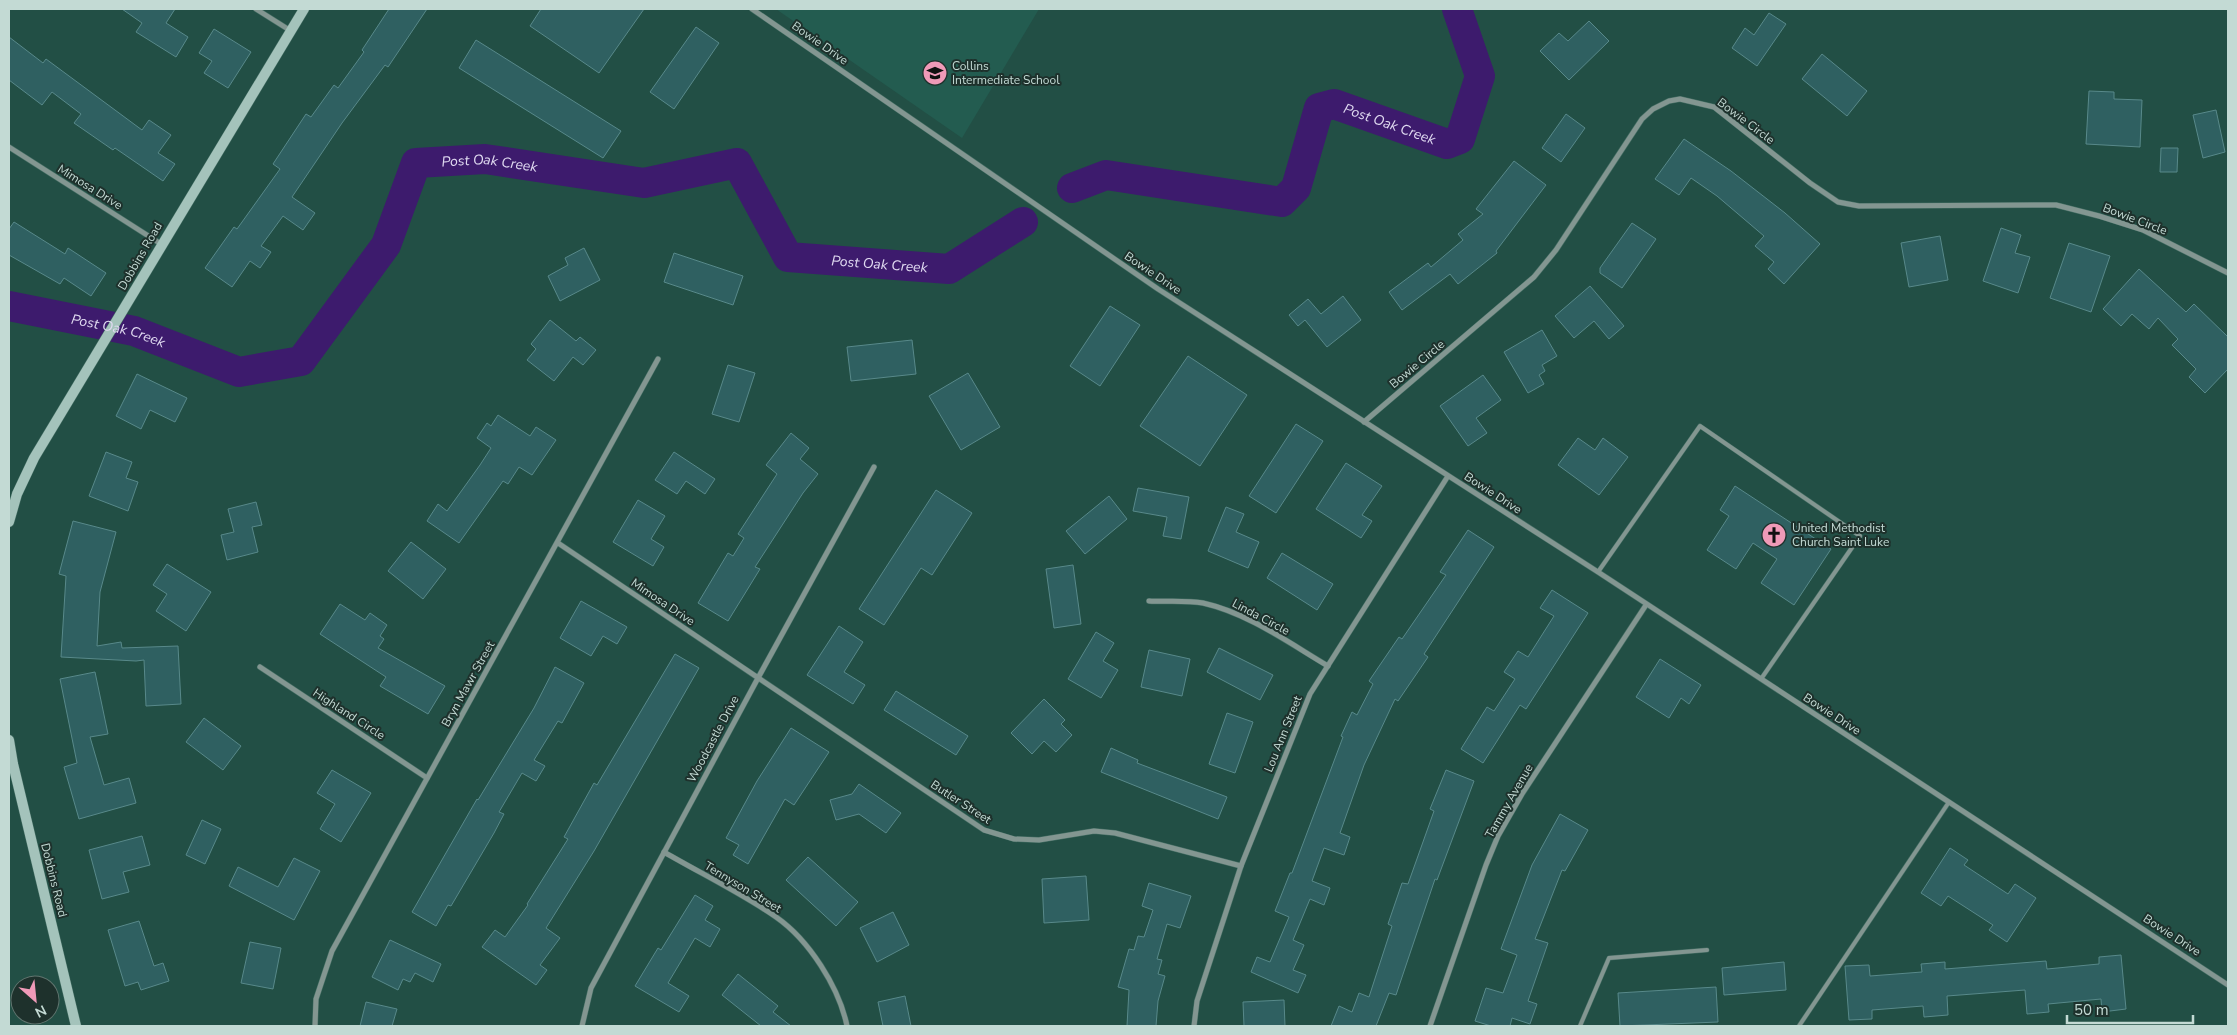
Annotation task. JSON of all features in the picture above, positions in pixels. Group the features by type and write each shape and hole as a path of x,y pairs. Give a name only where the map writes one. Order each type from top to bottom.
{"street":[{"path":"256,9 291,31"},
{"name":"Dobbins Road","path":"9,522 17,494 34,458 304,9"},
{"name":"Bowie Drive","path":"752,9 1158,289 1598,572 2228,985"},
{"name":"Bowie Circle","path":"1364,422 1534,277 1556,250 1642,119 1653,109 1669,101 1680,99 1714,107 1810,183 1838,202 1859,206 2056,205 2143,230 2227,270"},
{"name":"Mimosa Drive","path":"9,147 162,244"},
{"name":"Bryn Mawr Street","path":"315,1026 316,999 332,951 658,359"},
{"name":"Woodcastle Drive","path":"582,1026 592,988 758,678 874,467"},
{"name":"Lou Ann Street","path":"1194,1026 1197,1001 1241,866 1310,694 1448,476"},
{"name":"Mimosa Drive","path":"558,543 758,678"},
{"name":"Linda Circle","path":"1149,601 1201,603 1224,609 1328,666"},
{"name":"Tammy Avenue","path":"1430,1026 1486,865 1498,836 1522,794 1646,605"},
{"name":"Highland Circle","path":"260,667 427,778"},
{"name":"Butler Street","path":"758,678 984,830 1014,839 1039,840 1094,831 1115,834 1241,866"},
{"name":"Dobbins Road","path":"9,740 15,774 76,1026"},
{"name":"Tennyson Street","path":"664,852 777,918 812,952 838,995 847,1026"}],"lane":[{"path":"1598,572 1700,426 1860,536 1761,680"},
{"path":"1799,1026 1949,802"},
{"path":"1580,1026 1609,958 1707,950"}],"shaded area":[{"name":"Collins Intermediate School","path":"776,9 1039,9 962,138"}],"building":[{"path":"122,9 175,9 166,23 188,37 176,57 136,32 142,23"},
{"path":"389,9 427,9 388,67 385,65 342,123 292,197 315,213 303,230 283,216 261,246 271,252 260,268 250,261 232,287 205,268 234,227 237,229 280,169 273,164 306,114 311,117 334,85 338,88 364,52 362,50"},
{"path":"541,9 644,9 599,73 530,26"},
{"path":"1769,13 1786,24 1757,66 1732,48 1745,28 1754,35"},
{"path":"1589,21 1609,41 1569,80 1540,51 1559,33 1568,41"},
{"path":"696,27 719,43 674,109 650,92"},
{"path":"214,29 251,52 228,88 204,73 212,61 199,53"},
{"path":"9,37 43,63 46,59 142,130 149,120 171,135 158,153 175,164 163,181 74,123 81,114 52,92 42,105 9,80"},
{"path":"476,40 621,131 603,158 459,68"},
{"path":"1822,54 1867,91 1847,116 1802,79"},
{"path":"2089,91 2114,92 2114,99 2142,100 2140,147 2086,144"},
{"path":"2216,110 2225,152 2203,158 2193,115"},
{"path":"1566,114 1585,128 1561,162 1542,148"},
{"path":"1684,139 1731,171 1785,213 1820,244 1784,284 1768,269 1774,262 1755,246 1764,236 1717,196 1691,178 1679,195 1655,179"},
{"path":"2161,148 2178,148 2177,172 2160,172"},
{"path":"1514,161 1546,185 1496,251 1497,253 1458,284 1450,274 1402,310 1389,292 1428,263 1431,267 1463,240 1458,234 1483,214 1476,209"},
{"path":"14,222 65,254 68,248 106,273 91,296 64,278 60,284 9,255 9,229"},
{"path":"1632,223 1656,239 1622,288 1600,273 1600,268"},
{"path":"2001,228 2021,235 2015,253 2030,257 2018,293 1983,281"},
{"path":"1940,236 1948,280 1909,287 1901,243"},
{"path":"2069,243 2110,256 2091,312 2050,298"},
{"path":"584,248 600,280 560,301 548,276 568,265 565,258"},
{"path":"674,253 743,276 733,305 664,282"},
{"path":"2139,269 2186,312 2194,304 2228,337 2228,369 2205,393 2189,377 2196,369 2172,345 2178,339 2158,318 2149,329 2132,314 2121,326 2103,309"},
{"path":"1590,286 1624,326 1609,339 1594,321 1574,338 1555,316"},
{"path":"1343,296 1361,320 1327,347 1305,320 1298,326 1289,315 1308,299 1321,314"},
{"path":"1110,306 1140,325 1100,386 1070,366"},
{"path":"550,320 576,341 580,337 596,350 583,365 573,357 554,381 527,360 536,349 531,344"},
{"path":"1542,330 1557,356 1542,365 1545,371 1539,375 1544,384 1528,393 1504,352"},
{"path":"912,340 916,374 851,381 847,347"},
{"path":"1188,356 1247,395 1200,466 1140,426"},
{"path":"728,365 755,373 739,422 712,414"},
{"path":"968,373 1000,427 961,450 929,396"},
{"path":"137,374 187,398 175,422 150,410 141,429 116,416"},
{"path":"1483,375 1501,400 1476,418 1487,433 1468,446 1440,406"},
{"path":"498,415 530,436 536,427 556,440 532,475 519,467 508,484 503,481 459,543 427,521 438,504 447,511 480,465 491,448 477,438 487,423 491,426"},
{"path":"1296,424 1323,441 1276,513 1249,496"},
{"path":"791,433 809,448 800,459 818,474 803,493 755,567 760,569 728,621 698,603 728,553 733,556 744,538 738,534 777,474 766,465"},
{"path":"1578,438 1595,450 1603,438 1628,457 1599,495 1558,465"},
{"path":"106,452 132,462 126,478 138,482 128,511 89,496"},
{"path":"674,452 715,479 705,494 686,481 677,494 655,480"},
{"path":"1346,463 1382,486 1362,515 1372,521 1361,538 1316,509"},
{"path":"1735,486 1831,549 1794,605 1761,583 1777,559 1753,543 1736,569 1707,550 1729,516 1720,510"},
{"path":"1138,488 1189,497 1181,539 1163,536 1167,517 1133,511"},
{"path":"936,490 972,513 932,575 921,568 884,625 859,609"},
{"path":"1109,496 1127,519 1085,554 1066,531"},
{"path":"638,500 665,516 651,539 664,547 653,566 613,542"},
{"path":"256,502 262,525 252,527 258,552 227,560 221,535 234,532 228,509"},
{"path":"1226,507 1244,514 1236,532 1259,542 1248,568 1208,551"},
{"path":"73,521 116,532 100,592 97,646 121,642 122,648 178,646 181,704 146,706 144,660 61,657 66,576 59,574"},
{"path":"1468,530 1494,547 1424,654 1428,657 1398,701 1395,699 1364,765 1340,833 1350,837 1344,855 1324,848 1312,881 1330,888 1324,905 1310,899 1293,940 1304,945 1293,970 1306,975 1298,993 1251,972 1257,957 1270,962 1289,917 1275,911 1290,873 1292,873 1343,737 1341,736 1352,712 1357,715 1373,684 1369,681 1399,637 1402,639 1446,575 1440,572"},
{"path":"411,542 446,569 423,599 388,571"},
{"path":"1282,553 1333,584 1317,610 1267,578"},
{"path":"167,564 211,592 186,631 156,611 167,594 153,585"},
{"path":"1073,565 1081,624 1054,628 1046,569"},
{"path":"1552,590 1588,613 1526,709 1520,705 1483,763 1461,749 1487,707 1494,711 1515,679 1504,672 1518,651 1528,657 1554,616 1540,608"},
{"path":"581,601 627,627 617,644 603,636 591,656 560,638"},
{"path":"340,604 365,620 370,613 387,625 380,636 384,639 378,648 445,686 428,714 380,686 386,677 320,634"},
{"path":"839,626 863,642 844,672 865,685 853,704 807,675"},
{"path":"1096,632 1114,643 1103,661 1118,670 1101,698 1068,679"},
{"path":"1219,648 1273,675 1260,700 1207,672"},
{"path":"1149,650 1190,659 1182,696 1141,687"},
{"path":"675,654 699,668 594,851 546,928 560,938 540,965 547,970 536,985 482,947 495,930 505,937 528,905 568,839 564,837 594,783 597,785"},
{"path":"1660,659 1701,685 1689,704 1681,698 1669,718 1636,697"},
{"path":"555,667 584,683 562,723 558,721 534,760 545,766 536,781 522,773 499,812 504,814 494,833 451,906 448,905 436,926 412,912 477,799 534,708"},
{"path":"95,672 108,734 90,737 104,785 129,778 136,803 79,819 64,767 77,763 60,679"},
{"path":"896,691 968,736 956,755 884,710"},
{"path":"1044,699 1065,720 1061,724 1072,735 1056,752 1044,741 1032,754 1011,733"},
{"path":"1227,713 1253,722 1235,773 1209,764"},
{"path":"204,718 241,746 223,770 186,742"},
{"path":"791,728 829,752 794,805 785,799 748,864 733,855 739,845 726,838 757,781"},
{"path":"1111,748 1138,760 1137,763 1227,797 1218,819 1101,772"},
{"path":"332,770 371,793 341,842 320,829 335,804 317,793"},
{"path":"1446,770 1474,781 1437,880 1435,879 1396,995 1389,993 1376,1026 1331,1026 1339,1006 1352,1012 1359,993 1369,997 1392,926 1388,924 1402,883 1408,884 1434,811 1430,809"},
{"path":"859,784 901,813 886,833 859,814 836,820 830,800 852,794"},
{"path":"1560,814 1588,830 1565,871 1562,870 1535,939 1548,943 1528,1001 1537,1004 1530,1024 1512,1018 1510,1026 1491,1026 1475,1021 1486,988 1503,993 1517,955 1501,949 1532,865"},
{"path":"202,820 221,829 205,864 186,855"},
{"path":"142,836 150,865 123,872 129,892 102,899 89,850"},
{"path":"1950,848 1968,860 1964,865 2008,894 2015,884 2036,898 2007,942 1989,930 1993,925 1948,896 1941,906 1921,893"},
{"path":"808,857 858,902 836,926 786,880"},
{"path":"294,858 320,871 294,920 229,886 238,867 278,887"},
{"path":"1086,876 1089,920 1044,923 1042,879"},
{"path":"1149,883 1191,896 1180,928 1167,924 1157,959 1162,960 1158,974 1165,976 1158,1001 1156,1026 1127,1026 1129,990 1118,987 1129,949 1134,950 1138,936 1144,937 1153,910 1142,906"},
{"path":"695,895 713,906 705,920 720,929 710,947 695,938 668,983 689,996 679,1012 635,986 658,948 661,950"},
{"path":"893,912 909,945 877,962 860,928"},
{"path":"139,921 154,966 163,963 169,981 141,990 138,982 125,986 108,930"},
{"path":"390,940 441,964 433,982 415,973 410,982 403,979 398,990 372,977"},
{"path":"250,942 281,948 273,989 241,983"},
{"path":"2121,955 2126,1009 2102,1012 2101,999 2048,1004 2049,1012 2027,1014 2025,990 1947,996 1948,1015 1924,1017 1923,1006 1872,1010 1872,1019 1849,1020 1845,966 1869,965 1870,976 1922,972 1921,964 1945,962 1945,969 2046,961 2047,969 2099,964 2099,957"},
{"path":"1784,962 1786,990 1724,995 1722,968"},
{"path":"738,974 778,1006 773,1012 791,1026 761,1026 722,995"},
{"path":"1716,987 1718,1022 1620,1026 1618,993"},
{"path":"905,996 911,1026 883,1026 878,1002"},
{"path":"1284,1000 1285,1026 1244,1026 1243,1002"},
{"path":"366,1002 397,1009 392,1026 360,1026"}],"waterway":[{"name":"Post Oak Creek","path":"1072,188 1106,175 1282,202 1296,188 1319,108 1334,104 1447,144 1460,139 1480,76 1457,9"},
{"name":"Post Oak Creek","path":"9,306 134,331 239,372 301,361 386,245 416,163 485,159 644,183 737,163 788,257 949,269 1023,222"}],"place":[{"name":"Collins Intermediate School","path":"935,73"},
{"name":"United Methodist Church Saint Luke","path":"1774,535"}]}
